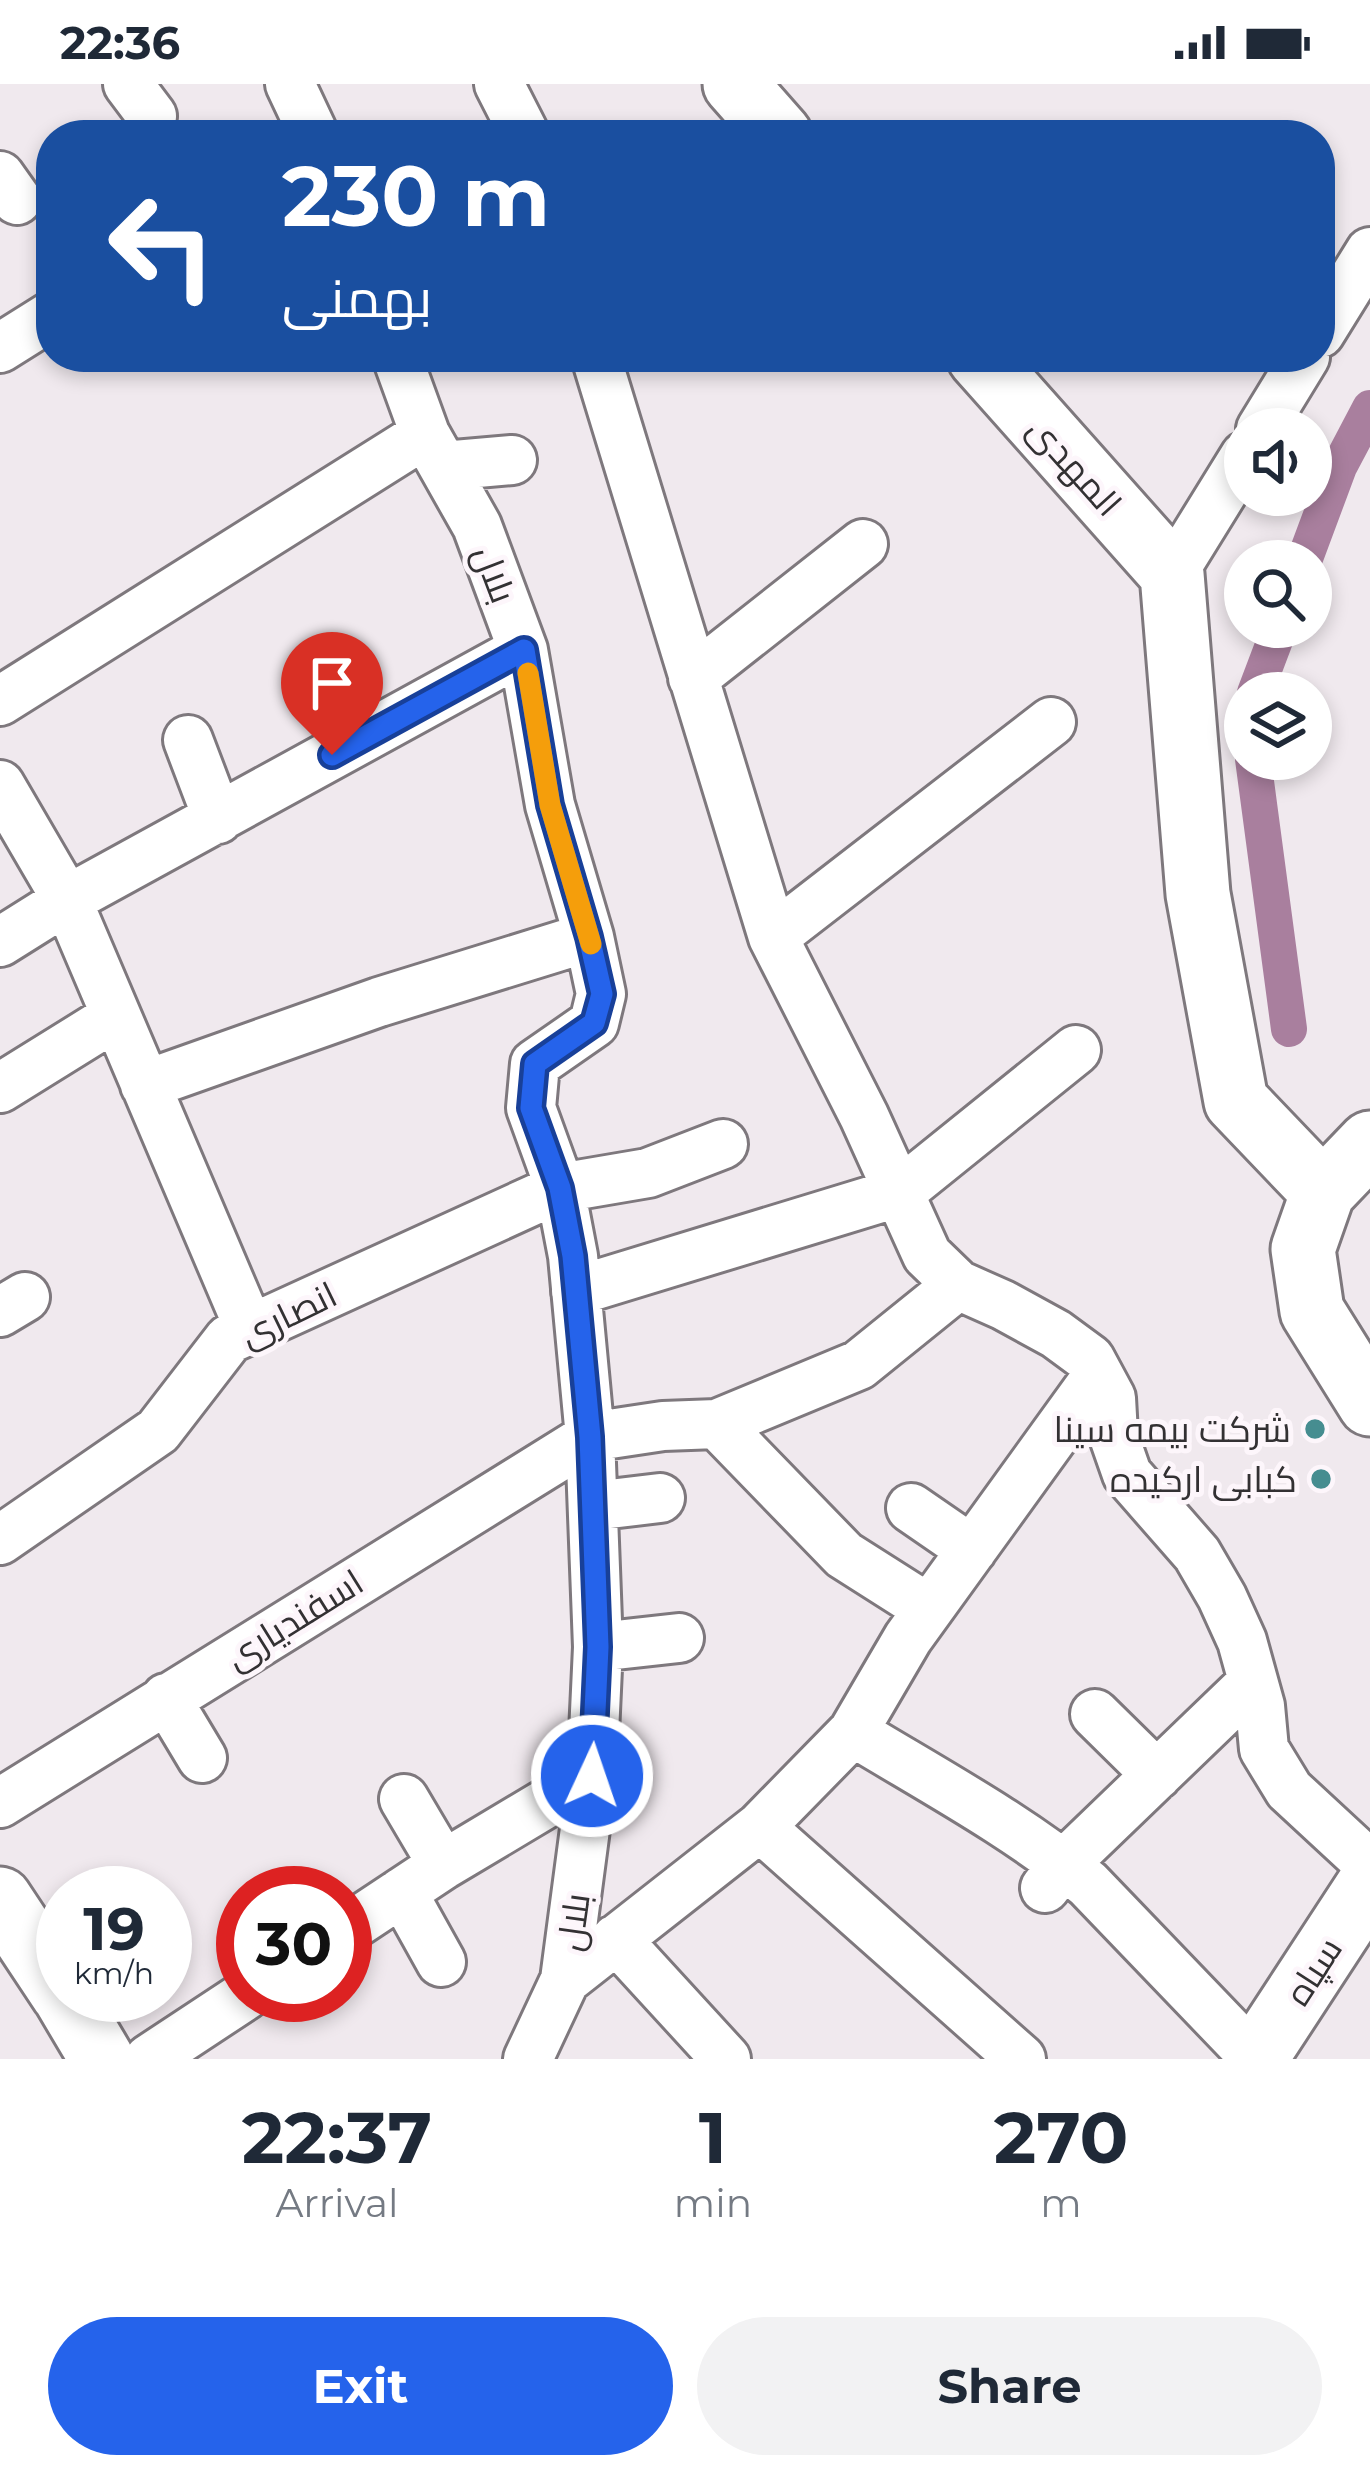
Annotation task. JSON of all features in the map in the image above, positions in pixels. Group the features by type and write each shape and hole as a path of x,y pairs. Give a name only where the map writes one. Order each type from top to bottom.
{"main road":[{"path":"735,84 767,120"},
{"name":"المهدی","path":"992,372 1172,574"},
{"path":"1172,574 1198,894 1236,1101 1323,1192"},
{"path":"1370,1143 1323,1192 1303,1250 1312,1311 1370,1404"},
{"name":"سپاه","path":"1255,2059 1370,1883"},
{"path":"0,1899 36,1954"},
{"name":"سپاه","path":"1304,2059 1370,1961"},
{"path":"79,2022 102,2059"}],"street":[{"path":"290,84 307,120"},
{"path":"499,84 517,120"},
{"path":"1335,309 1370,252"},
{"path":"0,348 36,325"},
{"name":"بلال","path":"403,372 434,450 477,526 524,650 550,805 602,994 594,1023 535,1064 531,1108 560,1188 573,1256 590,1437 598,1647 592,1776 565,1980 527,2059"},
{"path":"601,372 773,937 927,1255 958,1286 1056,1334 1090,1359 1111,1398 1113,1434 1126,1474 1197,1554 1242,1641 1260,1706 1264,1749 1288,1790 1370,1865"},
{"path":"1274,408 1297,372"},
{"path":"0,700 434,450 512,460"},
{"path":"1172,574 1224,490"},
{"path":"693,678 863,544"},
{"path":"0,942 524,650"},
{"path":"773,937 1051,722"},
{"path":"188,740 218,818"},
{"path":"0,785 67,901 250,1330"},
{"path":"146,1085 379,1002 589,937"},
{"path":"0,1088 116,1016"},
{"path":"576,1291 900,1192 1076,1050"},
{"name":"انصاری","path":"0,1540 158,1431 229,1340 560,1188 647,1173 723,1144"},
{"path":"590,1437 717,1424 859,1365 958,1286"},
{"name":"بلال","path":"565,1980 760,1827 853,1732 908,1638 1098,1375"},
{"path":"717,1424 844,1555 929,1609"},
{"name":"اسفندیاری","path":"0,1803 590,1437"},
{"path":"593,1506 660,1498"},
{"path":"910,1508 972,1550"},
{"path":"598,1647 679,1638"},
{"path":"1055,1876 1253,1682"},
{"path":"166,1699 202,1758"},
{"path":"1095,1714 1157,1775"},
{"path":"853,1732 1013,1829 1055,1876 1088,1884 1255,2059"},
{"path":"372,1912 592,1776"},
{"path":"404,1798 443,1865"},
{"path":"760,1827 1022,2059"},
{"path":"402,1892 441,1963"},
{"path":"616,1939 726,2059"},
{"path":"149,2059 216,2015"}],"waterway":[{"path":"1312,540 1339,467 1370,408"},
{"path":"1263,672 1272,648"},
{"path":"1256,780 1289,1029"}],"slow traffic":[{"path":"528,673 550,805 591,944"}],"place":[{"name":"شرکت بیمه سینا","path":"1315,1429"},
{"name":"کبابی ارکیده","path":"1321,1479"}],"route":[{"path":"332,755 524,650 550,805 602,994 594,1023 535,1064 531,1108 560,1188 573,1256 590,1437 598,1647 592,1776"}]}
